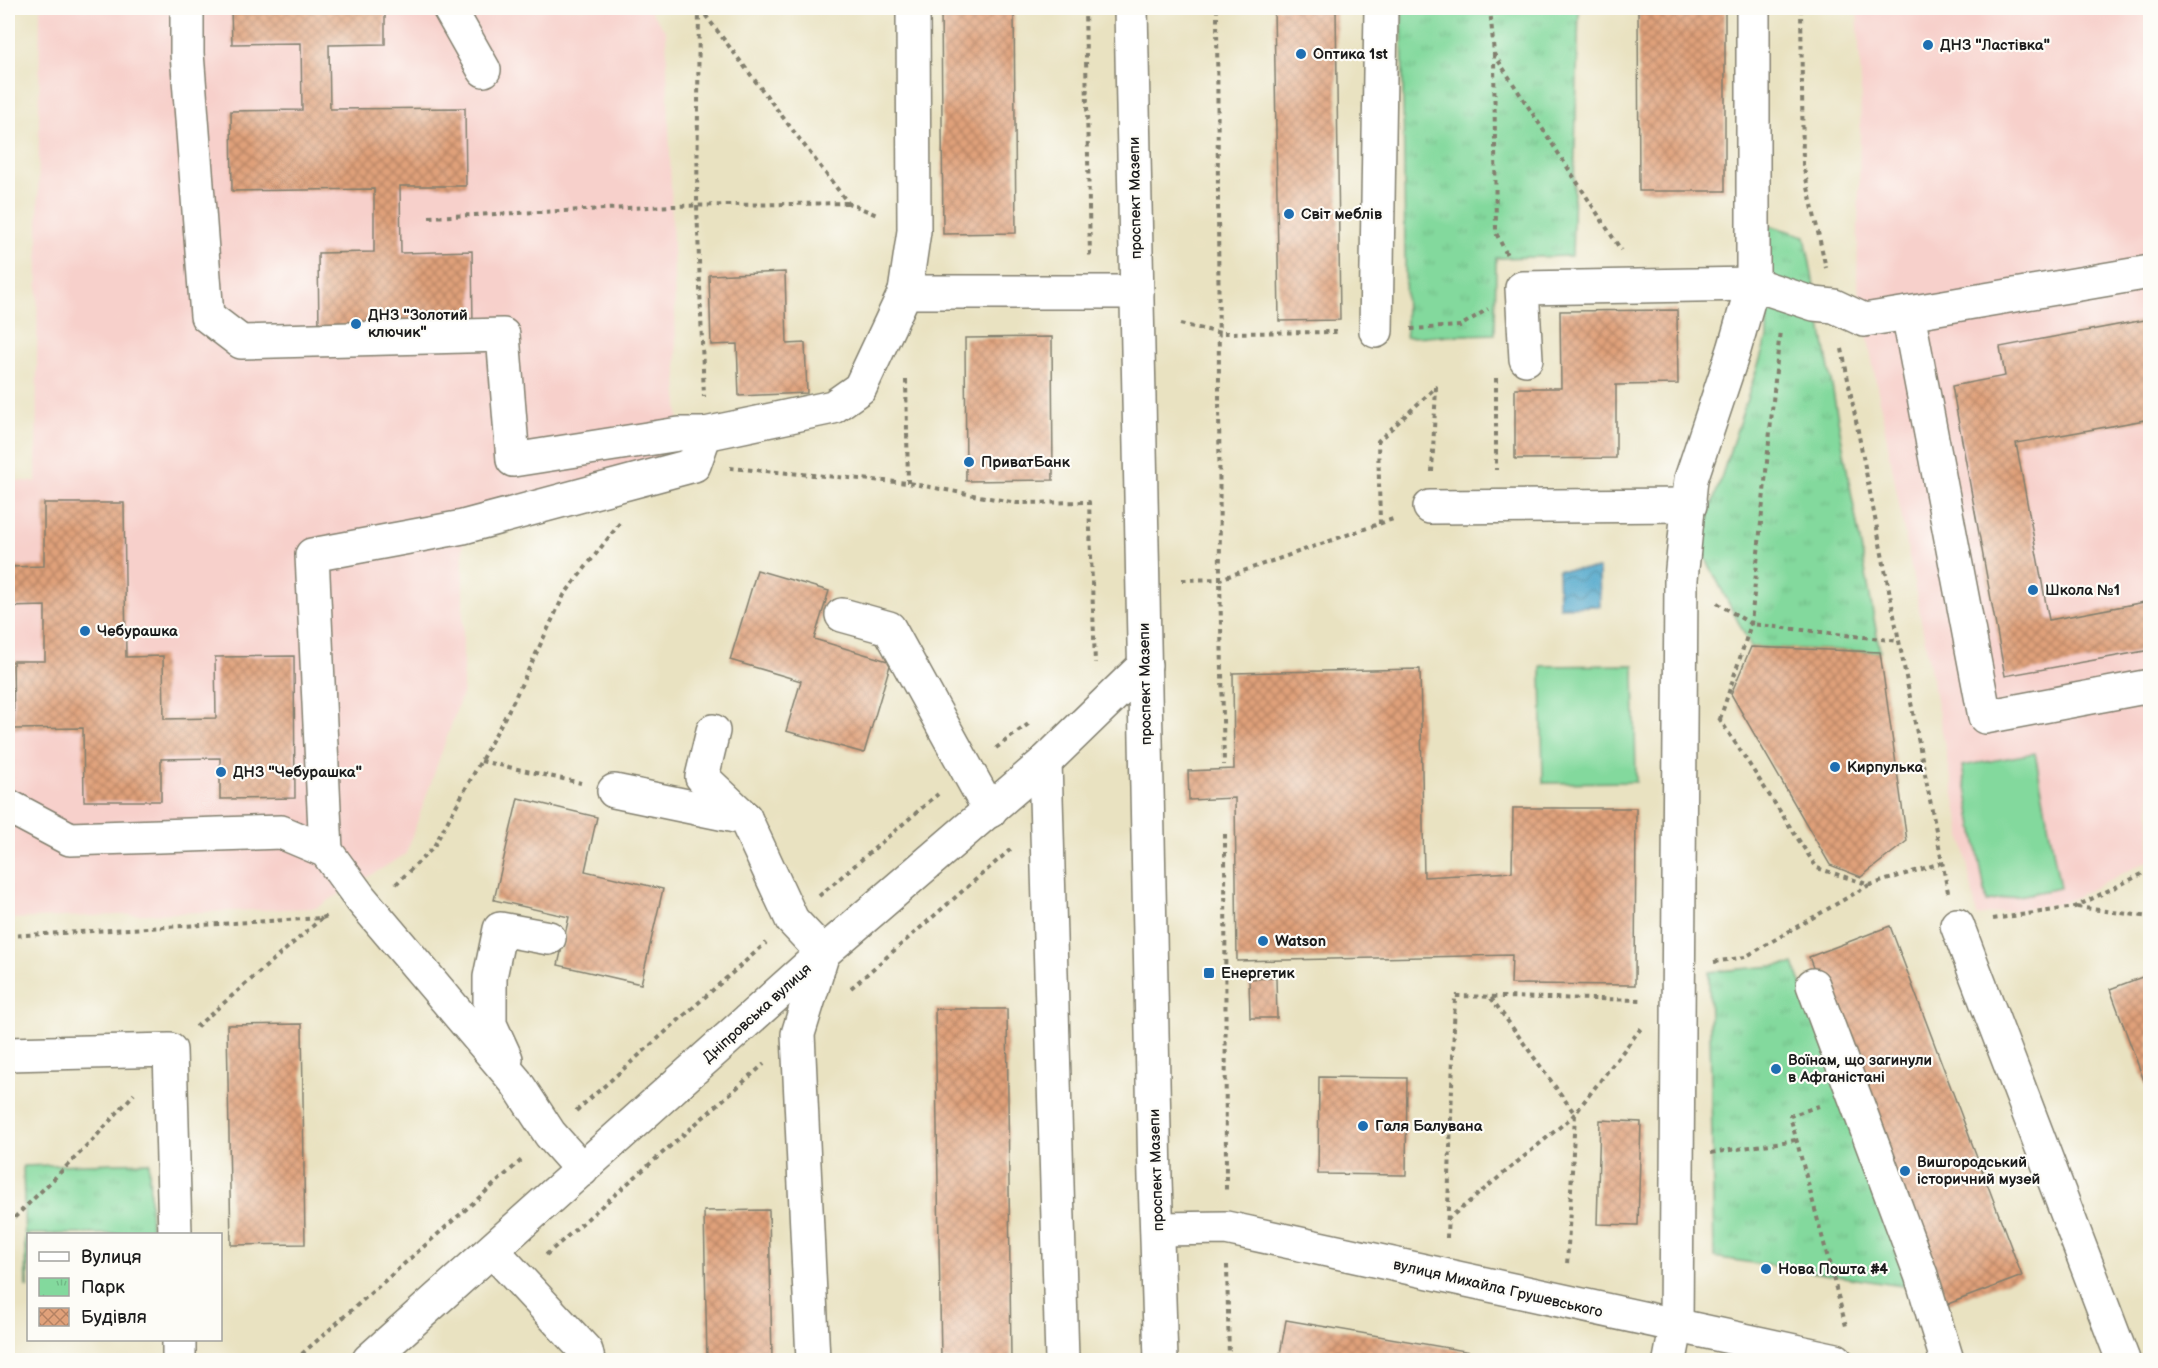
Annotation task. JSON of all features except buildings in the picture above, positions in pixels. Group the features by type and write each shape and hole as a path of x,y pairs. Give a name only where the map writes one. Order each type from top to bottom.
{"street":[{"path":"188,8 187,53 207,316 241,342 503,335 513,460 679,434 705,434 833,407 860,388 904,292 914,231 913,8"},
{"path":"449,8 484,70"},
{"name":"проспект Мазепи","path":"1131,8 1161,1360"},
{"path":"1376,331 1381,8"},
{"path":"1670,1360 1676,1328 1676,1159 1672,990 1681,579 1691,479 1734,351 1753,284 1753,8"},
{"path":"1526,359 1522,288 1753,284 1814,304 1834,306 1864,320 2151,272"},
{"path":"904,292 1137,292"},
{"path":"1908,313 1985,717 2151,686"},
{"path":"326,851 312,555 463,527 694,465 705,434"},
{"path":"1430,507 1690,505"},
{"path":"842,615 889,628 990,811"},
{"name":"Дніпровська вулиця","path":"369,1360 823,953 1045,762 1145,665"},
{"path":"713,730 702,777 745,818 792,920 823,953 798,1034 813,1360"},
{"path":"1045,762 1062,1360"},
{"path":"614,791 745,818"},
{"path":"8,806 70,839 281,832 326,851 361,900 516,1082 550,1134 582,1170"},
{"path":"1957,925 2123,1360"},
{"path":"516,1082 490,1024 490,977 500,929 549,938"},
{"path":"1813,985 1921,1275 1947,1360"},
{"path":"8,1054 170,1050 175,1233"},
{"name":"вулиця Михайла Грушевського","path":"1159,1229 1226,1228 1676,1328 1842,1347"},
{"path":"493,1251 586,1352 588,1360"},
{"path":"179,1341 179,1360"}],"path":[{"path":"699,8 697,206 705,434"},
{"path":"699,8 848,203"},
{"path":"1085,8 1091,293"},
{"path":"1217,8 1221,333 1220,579 1224,765"},
{"path":"1490,8 1494,54 1496,233 1522,288"},
{"path":"1801,8 1803,165 1834,306 1941,863 1957,925 2075,907 2151,917"},
{"path":"1494,54 1644,286"},
{"path":"429,217 697,206 848,203 914,231"},
{"path":"1720,719 1751,624 1784,294"},
{"path":"1180,324 1221,333 1376,331 1460,326"},
{"path":"1496,480 1496,372 1526,359"},
{"path":"906,375 908,483"},
{"path":"1182,580 1220,579 1430,507 1436,387 1378,441 1380,524"},
{"path":"694,465 908,483 1017,503 1089,501 1096,674"},
{"path":"8,1224 91,1142 170,1050 322,918 400,882 433,848 481,761 564,595 624,517"},
{"path":"1681,579 1751,624 1898,641"},
{"path":"1679,703 1720,719 1817,868 1870,885"},
{"path":"295,1360 966,769 1040,715"},
{"path":"481,761 614,791"},
{"path":"842,995 1047,817"},
{"path":"1225,834 1226,1228 1229,1360"},
{"path":"1446,1276 1455,996 1491,997 1672,990 1745,957 1870,885 1941,863"},
{"path":"2075,907 2151,870"},
{"path":"8,936 322,918"},
{"path":"1447,1220 1575,1114 1672,990"},
{"path":"1491,997 1575,1114 1565,1304"},
{"path":"518,1280 798,1034"},
{"path":"1842,1347 1790,1116 1854,1094"},
{"path":"1676,1159 1796,1140"}],"shaded area":[{"name":"ДНЗ \"Золотий ключик\"","path":"40,8 648,8 666,32 679,434 646,471 463,517 463,691 406,854 316,908 8,919 8,480 36,482"},
{"name":"Школа №1","path":"1857,8 2150,8 2150,860 2063,903 1977,916 1857,281 1861,83"}],"green space":[{"path":"1402,8 1579,8 1572,256 1496,258 1495,334 1406,337"},
{"path":"1768,225 1805,236 1880,652 1751,647 1699,545 1767,338"},
{"path":"1634,665 1636,782 1543,783 1541,666"},
{"path":"2035,753 2060,888 1987,902 1962,766"},
{"path":"1794,964 1915,1288 1714,1257 1709,972"},
{"path":"149,1162 151,1233 27,1233 26,1287 23,1166"}],"water":[{"path":"1599,569 1600,606 1559,607 1558,570"}],"place":[{"name":"ДНЗ \"Ластівка\"","path":"1928,45"},
{"name":"Оптика 1st","path":"1301,54"},
{"name":"Світ меблів","path":"1289,214"},
{"name":"ДНЗ \"Золотий ключик\"","path":"356,324"},
{"name":"ПриватБанк","path":"969,462"},
{"name":"Школа №1","path":"2033,590"},
{"name":"Чебурашка","path":"85,631"},
{"name":"Кирпулька","path":"1835,767"},
{"name":"ДНЗ \"Чебурашка\"","path":"221,772"},
{"name":"Watson","path":"1263,941"},
{"name":"Енергетик","path":"1209,973"},
{"name":"Воїнам, що загинули в Афганістані","path":"1776,1069"},
{"name":"Галя Балувана","path":"1363,1126"},
{"name":"Вишгородський історичний музей","path":"1905,1171"},
{"name":"Нова Пошта #4","path":"1766,1269"}]}
